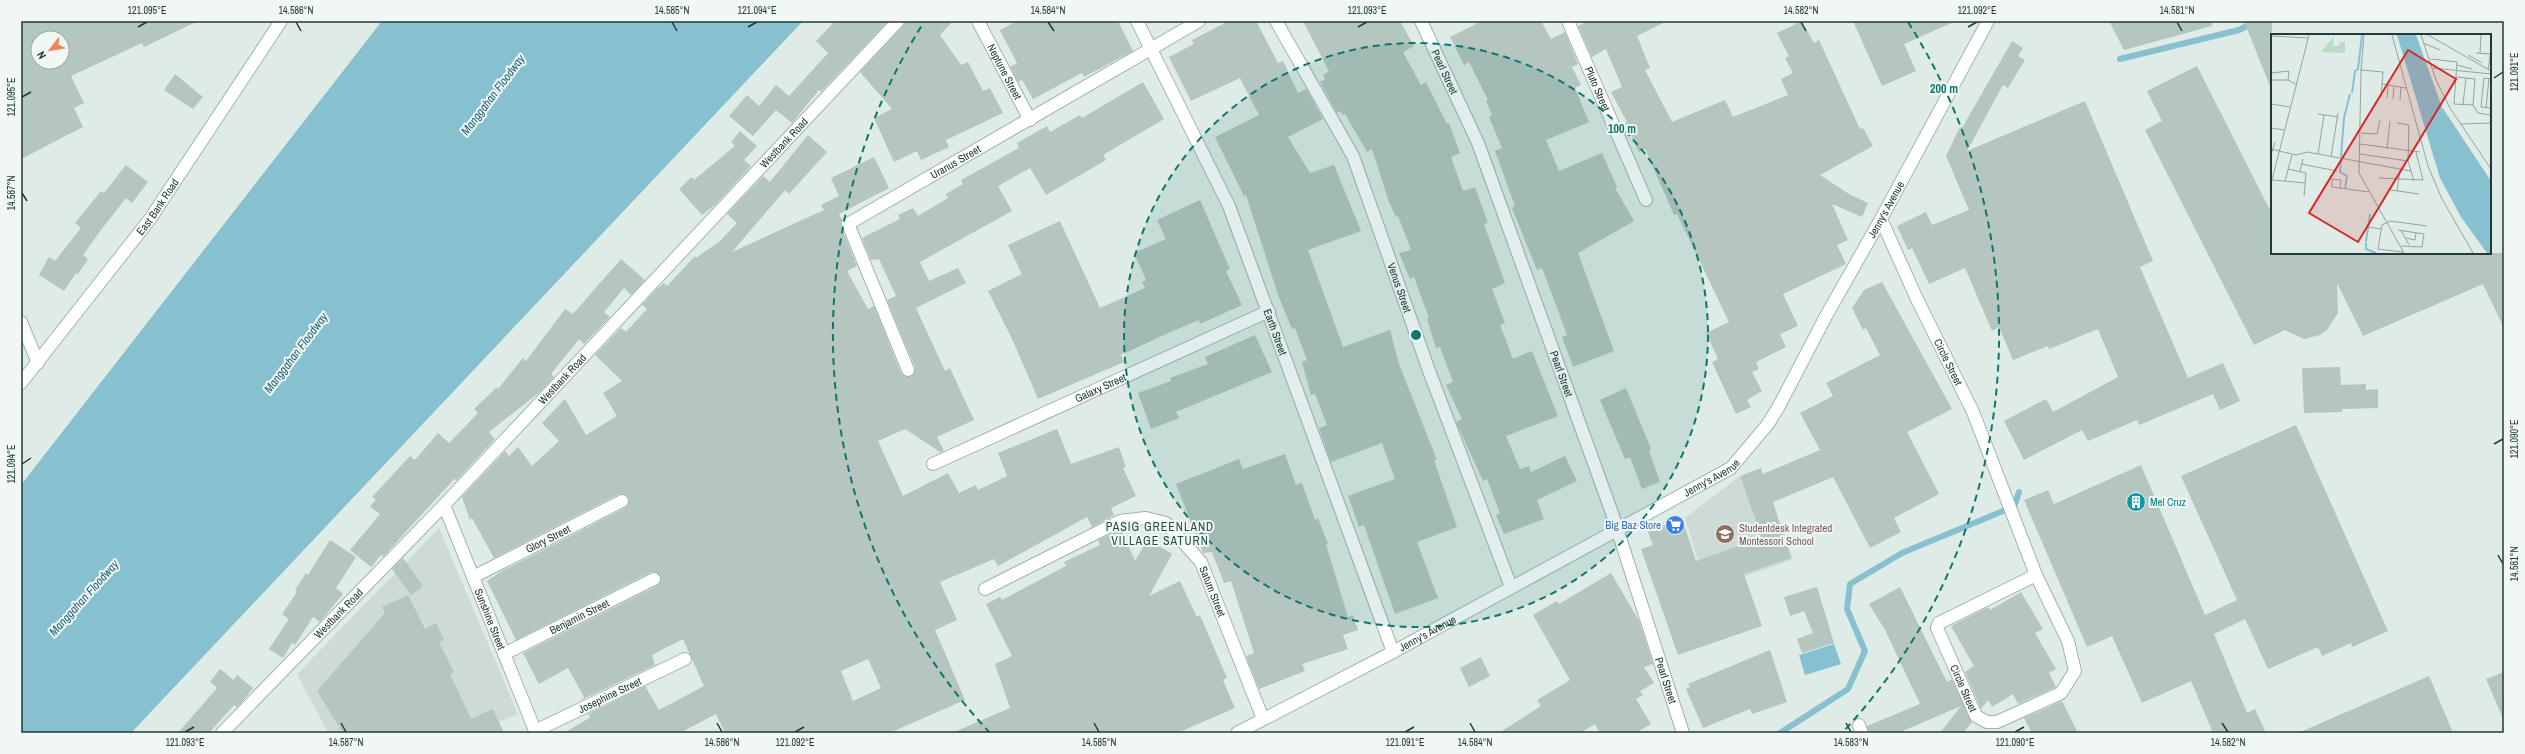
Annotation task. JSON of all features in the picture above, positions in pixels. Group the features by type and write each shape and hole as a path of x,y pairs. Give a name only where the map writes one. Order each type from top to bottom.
{"street":[{"name":"East Bank Road","path":"21,383 150,219 281,21"},
{"name":"Westbank Road","path":"222,733 444,506 898,21"},
{"name":"Earth Street","path":"1137,21 1229,206 1269,311 1393,652"},
{"name":"Uranus Street","path":"908,370 848,224 1152,50 1198,21"},
{"name":"Venus Street","path":"1276,21 1353,156 1428,368 1511,587"},
{"name":"Pearl Street","path":"1421,21 1478,143 1618,531 1683,733"},
{"name":"Pluto Street","path":"1568,21 1646,200"},
{"name":"Jenny's Avenue","path":"1237,733 1393,652 1511,587 1618,531 1730,468 1768,424 1826,316 1881,220 1988,21"},
{"name":"Neptune Street","path":"979,23 1030,120"},
{"name":"Circle Street","path":"1881,220 1916,297 1973,412 2036,574 2068,641 2075,670 2061,693 1997,722 1987,722 1976,716 1937,628 1939,622 2036,574"},
{"name":"Galaxy Street","path":"933,464 1269,311"},
{"path":"21,322 38,363"},
{"name":"Glory Street","path":"473,576 622,500"},
{"name":"Sunshine Street","path":"444,506 536,732"},
{"name":"Saturn Street","path":"985,589 1120,521 1146,518 1166,523 1201,562 1263,719"},
{"name":"Benjamin Street","path":"504,654 654,579"},
{"name":"Josephine Street","path":"536,732 685,659"}],"shaded area":[{"name":"Studentdesk Integrated Montessori School","path":"1740,476 1762,537 1783,530 1793,559 1707,590 1685,518"},
{"path":"439,528 518,714 474,733 328,733 297,674"}],"water":[{"name":"Manggahan Floodway","path":"382,21 803,21 131,733 21,733 21,485"},
{"path":"1834,644 1841,664 1805,675 1799,655"}],"building":[{"path":"21,21 198,21 144,47 142,43 71,76 84,103 74,108 83,127 21,159"},
{"path":"835,21 888,21 821,92 819,90 792,123 776,110 753,136 729,116 747,95 759,106 776,85 789,96 828,53 816,41"},
{"path":"905,21 953,21 940,35 961,65 968,62 983,91 990,88 1003,113 946,140 949,147 921,160 917,151 894,162 874,118 892,109 860,72 903,26"},
{"path":"1017,21 1118,21 1133,51 1084,77 1082,73 1033,99 1022,80 1018,82 1010,67 1017,63 1000,30"},
{"path":"1229,21 1256,21 1278,63 1283,61 1298,93 1306,89 1323,119 1288,137 1310,173 1334,165 1361,231 1308,250 1343,347 1390,330 1399,364 1437,460 1434,460 1457,527 1417,542 1438,598 1395,614 1364,525 1359,527 1348,496 1395,479 1382,443 1331,462 1319,428 1327,425 1315,394 1311,395 1302,362 1307,360 1295,328 1292,329 1278,295 1246,195 1244,196 1215,137 1259,115 1240,78 1191,101 1169,57 1194,44 1192,40"},
{"path":"1303,21 1400,21 1414,46 1403,52 1421,85 1426,82 1447,124 1449,123 1460,153 1451,157 1463,191 1475,187 1488,223 1484,224 1505,283 1492,289 1505,323 1500,325 1513,359 1532,351 1558,416 1506,436 1520,469 1529,466 1531,472 1565,456 1577,481 1537,500 1544,519 1504,534 1496,515 1500,513 1487,479 1483,481 1456,422 1462,419 1446,385 1453,382 1440,347 1436,348 1427,319 1429,318 1414,277 1410,279 1399,253 1411,250 1398,216 1396,217 1389,202 1372,149 1367,152 1345,114 1343,115 1340,111 1337,113 1320,82 1325,79 1323,75 1329,71"},
{"path":"1482,21 1541,21 1551,39 1565,32 1578,64 1572,67 1581,85 1575,88 1589,122 1546,140 1559,171 1602,153 1617,187 1615,188 1634,221 1578,253 1614,351 1573,367 1562,337 1567,335 1542,268 1537,270 1512,208 1515,206 1495,151 1502,148 1489,117 1492,115 1486,101 1488,100 1469,62 1464,65 1450,37"},
{"path":"1589,21 1667,21 1637,36 1650,68 1645,70 1672,122 1725,100 1733,117 1788,95 1781,79 1793,73 1785,58 1789,56 1777,33 1802,21 1814,43 1819,40 1860,129 1863,128 1873,146 1820,175 1849,194 1868,203 1862,217 1832,204 1848,240 1837,245 1846,264 1783,294 1798,326 1780,334 1786,347 1756,362 1759,369 1752,372 1762,391 1747,400 1751,407 1736,414 1712,362 1718,359 1706,333 1729,322 1677,214 1674,215 1645,149 1639,152 1625,123 1627,122 1611,92 1622,87 1606,49 1592,57 1578,26"},
{"path":"1853,21 1956,21 1904,44 1916,71 1882,86"},
{"path":"2109,21 2212,21 2212,26 2124,50"},
{"path":"2244,21 2272,21 2271,89"},
{"path":"2012,41 2023,48 2018,56 2025,60 2008,88 2003,85 1967,151 2085,101 2153,261 2140,267 2188,378 2223,363 2240,401 2220,410 2213,394 2139,425 2137,420 2088,441 2082,430 2024,460 2004,421 2046,399 2053,412 2118,377 2098,329 2049,349 2048,346 2013,360 1999,327 1992,331 1965,268 1929,284 1912,248 1908,250 1897,226 1926,212 1932,225 1969,210 1946,156 1960,127 1962,128"},
{"path":"2197,66 2271,212 2271,254 2504,253 2504,328 2483,284 2363,336 2337,283 2338,313 2327,330 2320,335 2304,339 2285,330 2254,345 2145,130 2162,121 2147,91"},
{"path":"175,74 203,97 193,109 164,90"},
{"path":"1143,82 1164,119 1103,155 1106,160 1046,195 1030,168 998,186 1012,211 920,262 929,281 958,268 966,283 916,308 945,371 950,368 974,420 937,437 944,451 940,452 905,429 878,441 903,496 948,473 959,493 976,485 978,490 1007,476 998,453 1057,429 1071,464 1119,447 1126,467 1123,468 1136,496 1111,508 1114,515 1092,527 1087,517 998,566 994,559 940,582 957,620 935,630 965,700 889,733 725,733 716,714 680,733 564,733 591,717 588,714 645,686 659,710 704,686 683,639 652,655 655,665 581,700 584,697 568,668 539,684 523,653 657,586 661,579 658,573 651,572 516,640 487,581 502,571 625,508 628,505 629,498 626,495 619,494 494,558 472,518 470,520 462,497 505,451 509,456 518,447 532,466 559,441 542,423 565,399 586,435 617,416 603,393 622,381 595,355 621,328 626,332 647,309 642,305 657,289 664,283 667,286 695,256 696,258 720,241 737,223 727,214 763,176 770,182 808,135 827,152 789,194 785,190 732,252 824,210 821,205 839,196 831,178 874,157 889,188 839,214 842,220 841,227 857,266 847,271 868,309 874,306 901,373 907,377 911,377 915,371 915,367 887,300 896,296 879,259 871,260 862,238 900,219 898,215 913,208 918,216 948,198 946,194 963,184 961,180 1019,148 1017,143 1047,126 1050,132 1080,115 1082,118","holes":["868,659 881,688 853,701 841,671"]},
{"path":"740,131 757,146 744,160 751,166 716,204 702,215 679,189 692,177 694,180 735,146 731,142"},
{"path":"126,165 148,182 132,203 126,198 101,230 83,255 88,259 64,291 39,275 49,257 55,261 81,228 75,223 101,191 104,193"},
{"path":"1200,200 1230,269 1226,271 1242,305 1200,324 1199,320 1166,334 1121,355 1124,362 1038,399 1013,341 988,291 1022,274 1008,245 1060,221 1100,308 1145,288 1142,282 1146,280 1134,253 1166,239 1157,220"},
{"path":"621,259 645,280 631,295 624,288 604,312 610,317 584,344 579,339 551,374 554,377 540,392 489,432 495,439 456,481 455,478 383,557 381,555 371,567 350,550 380,514 370,507 376,499 372,497 410,456 415,460 438,433 449,443 478,413 474,409 497,387 498,389 523,358 526,361 565,309 573,314"},
{"path":"1882,282 1952,409 1907,432 1939,494 1894,518 1901,532 1870,548 1833,477 1773,502 1791,558 1744,574 1762,626 1678,655 1641,549 1653,545 1648,532 1682,518 1696,561 1762,538 1740,476 1761,468 1763,474 1820,450 1800,413 1833,396 1826,383 1880,355 1866,328 1863,330 1852,308 1864,290"},
{"path":"1255,335 1272,372 1176,412 1179,418 1151,429 1138,393 1171,381 1170,378 1208,364 1205,357"},
{"path":"2340,367 2341,385 2366,384 2366,390 2378,389 2378,408 2342,409 2342,412 2304,413 2302,368"},
{"path":"1626,388 1651,449 1649,450 1660,482 1642,489 1630,457 1625,459 1600,400"},
{"path":"2296,425 2388,631 2352,647 2351,643 2322,656 2318,647 2268,669 2245,619 2214,634 2247,713 2255,709 2266,733 2213,733 2191,681 2142,703 2112,636 2087,647 2024,500 2048,490 2054,504 2141,465 2205,615 2237,600 2181,476"},
{"path":"1285,454 1296,485 1302,483 1315,520 1318,518 1328,544 1326,545 1348,617 1353,615 1358,630 1343,635 1348,649 1302,664 1305,671 1259,689 1246,656 1254,653 1231,581 1224,583 1212,552 1203,553 1176,484 1239,459 1243,469"},
{"path":"1121,529 1135,561 1148,539 1172,554 1149,596 1180,581 1197,617 1200,615 1227,678 1223,680 1235,708 1177,733 952,733 1010,708 995,664 1012,656 986,604 1000,597 1002,600 1066,566 1064,562 1100,545 1098,540"},
{"path":"330,540 356,557 336,588 343,594 320,622 313,617 295,645 292,643 283,658 269,649 289,619 282,614 297,592 295,590 306,573 308,575"},
{"path":"403,558 423,586 411,595 392,569"},
{"path":"1611,573 1639,621 1653,664 1644,667 1654,683 1640,691 1643,695 1636,699 1651,724 1635,733 1600,733 1595,724 1580,733 1499,733 1541,706 1537,700 1570,680 1533,615 1557,601 1559,604"},
{"path":"1817,587 1834,643 1802,653 1797,639 1813,633 1804,611 1790,616 1784,597"},
{"path":"1900,587 1947,682 1952,679 1972,722 1963,733 1940,733 1961,706 1898,733 1869,733 1867,726 1920,704 1885,630 1869,604"},
{"path":"2021,592 2043,629 2035,633 2056,669 2049,673 2056,687 2018,704 2013,694 1992,707 1988,700 1981,709 1965,672 1974,666 1951,626 1988,607 1990,610"},
{"path":"408,595 425,629 436,623 444,640 439,642 454,672 450,674 471,719 493,709 504,733 343,733 317,691 385,613 382,607"},
{"path":"1770,650 1787,702 1752,714 1750,709 1703,728 1686,689 1690,687 1688,684"},
{"path":"1481,657 1490,676 1469,687 1460,668"},
{"path":"220,669 234,680 237,675 253,688 242,702 237,707 234,705 209,733 178,733 217,688 210,682"},
{"path":"2504,672 2504,721 2486,679"},
{"path":"2429,676 2453,733 2298,733"},
{"path":"2062,701 2078,733 2032,733 2024,718"}],"waterway":[{"path":"2120,59 2239,30 2257,21"},
{"path":"2014,507 2019,492"},
{"path":"1780,733 1848,689 1865,651 1847,609 1850,584 1902,553 2003,511"}],"place":[{"name":"Mel Cruz","path":"2136,502"},
{"name":"Big Baz Store","path":"1675,525"},
{"name":"Studentdesk Integrated Montessori School","path":"1725,534"}],"district":[{"name":"PASIG GREENLAND VILLAGE SATURN","path":"1160,534"}]}
